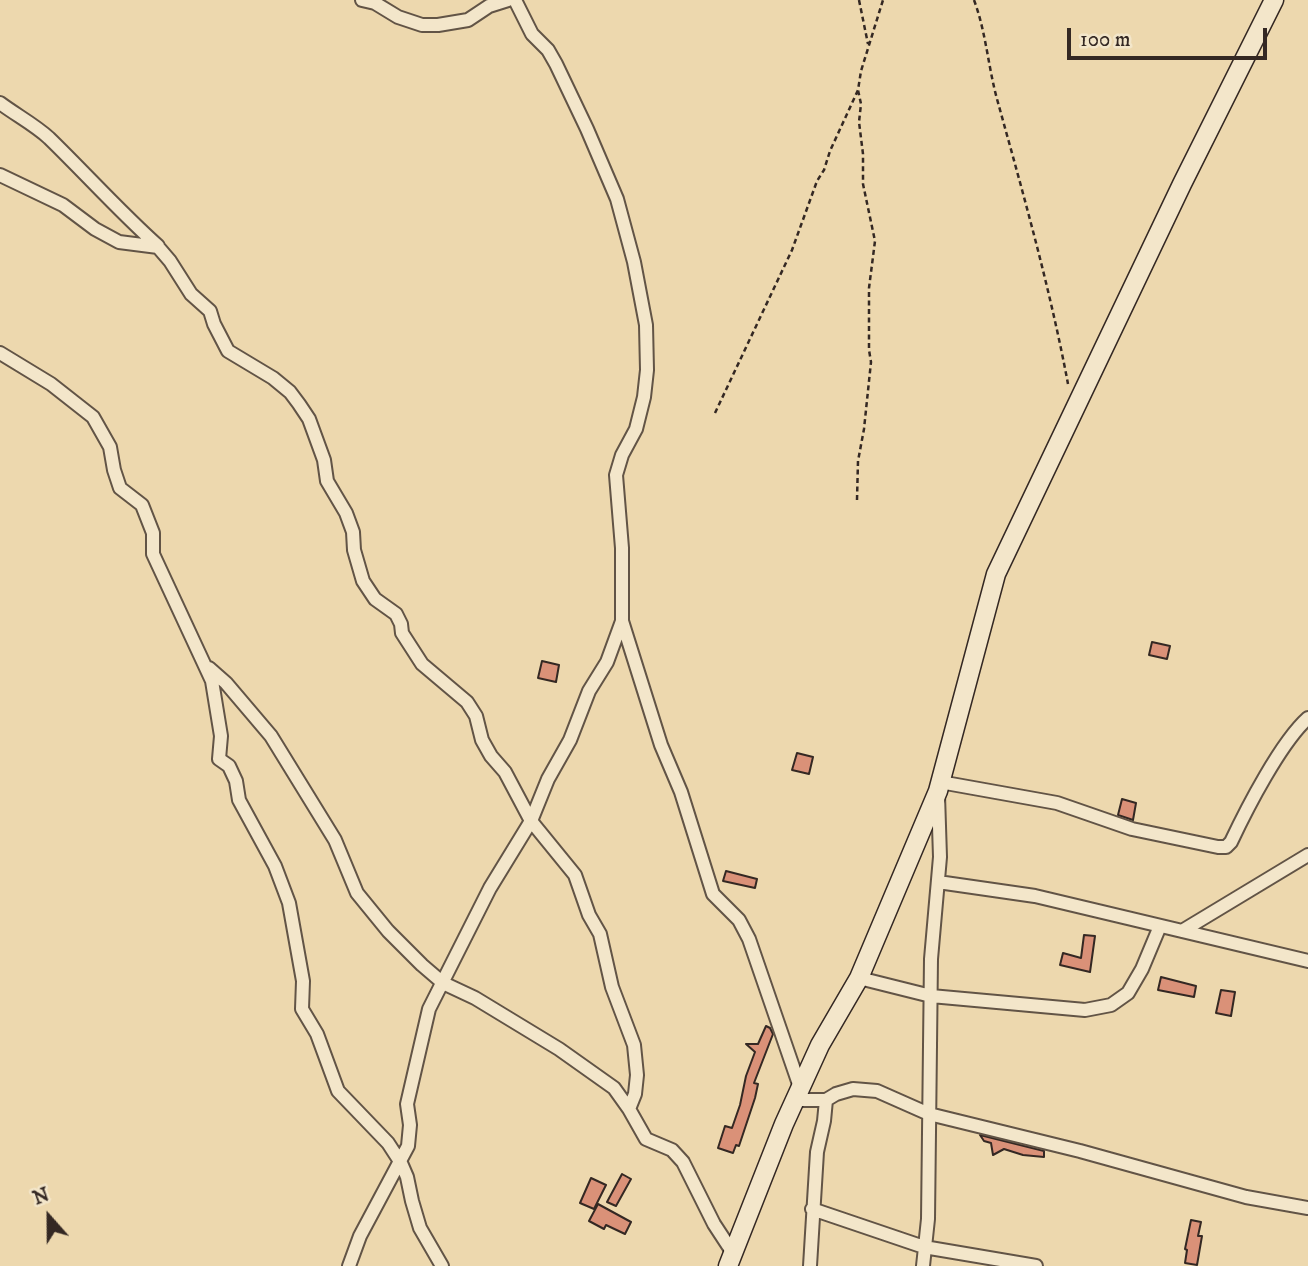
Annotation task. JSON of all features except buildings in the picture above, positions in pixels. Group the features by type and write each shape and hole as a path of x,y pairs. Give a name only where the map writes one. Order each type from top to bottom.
{"street":[{"path":"362,0 422,25 438,25 468,20 489,6 508,0"},
{"path":"515,0 532,34 548,50 556,64 617,199 634,262 646,325 647,370 644,397 636,429 622,455 616,475 622,548 622,621 661,745 681,792 713,894 739,920 749,939 799,1095"},
{"path":"730,1259 784,1124 820,1045 859,978 939,786 996,574 1176,197 1274,0"},
{"path":"0,103 48,137 102,189 126,218 170,261 191,294 211,311 214,324 229,351 273,378 290,392 309,419 324,460 327,481 346,513 353,532 354,550 363,581 375,599 396,614 402,633 422,664 467,702 476,716 482,740 505,772 531,821 575,875 589,915 600,934 612,987 634,1045 638,1075 629,1109"},
{"path":"0,176 62,205 95,229 119,242 158,247"},
{"path":"0,352 62,391 93,417 110,447 120,488 142,505 153,533 153,554 212,681 221,736 219,759 229,766 236,781 239,800 275,866 289,903 303,981 302,1009 317,1034 338,1091 388,1143 401,1163 420,1228 442,1266"},
{"path":"349,1266 360,1236 408,1146 410,1125 407,1104 429,1009 490,888 531,821 548,779 570,740 589,691 607,662 622,621"},
{"path":"202,662 226,683 271,736 335,840 357,893 388,931 443,983 475,998 559,1049 614,1088 646,1139 672,1150 683,1161 730,1259"},
{"path":"939,786 1057,803 1132,830 1218,847 1226,846 1231,842 1269,772 1300,725 1308,718"},
{"path":"923,1266 928,1219 931,959 940,857 939,786"},
{"path":"1182,931 1308,855"},
{"path":"938,882 1035,896 1308,961"},
{"path":"859,978 931,996 1085,1010 1111,1006 1128,993 1142,969 1160,926"},
{"path":"799,1095 826,1100 835,1094 853,1089 877,1091 929,1115 1246,1197 1308,1208"},
{"path":"810,1266 814,1236 812,1209 826,1100"},
{"path":"812,1209 924,1247 1036,1266"}],"path":[{"path":"859,0 868,35 868,47"},
{"path":"715,413 792,250 817,181 829,160 830,151 858,90 883,0"},
{"path":"974,0 984,29 993,85 1058,332 1068,385"},
{"path":"857,500 858,461 871,362 869,288 875,241 863,184 859,122 862,104 858,90"}]}
